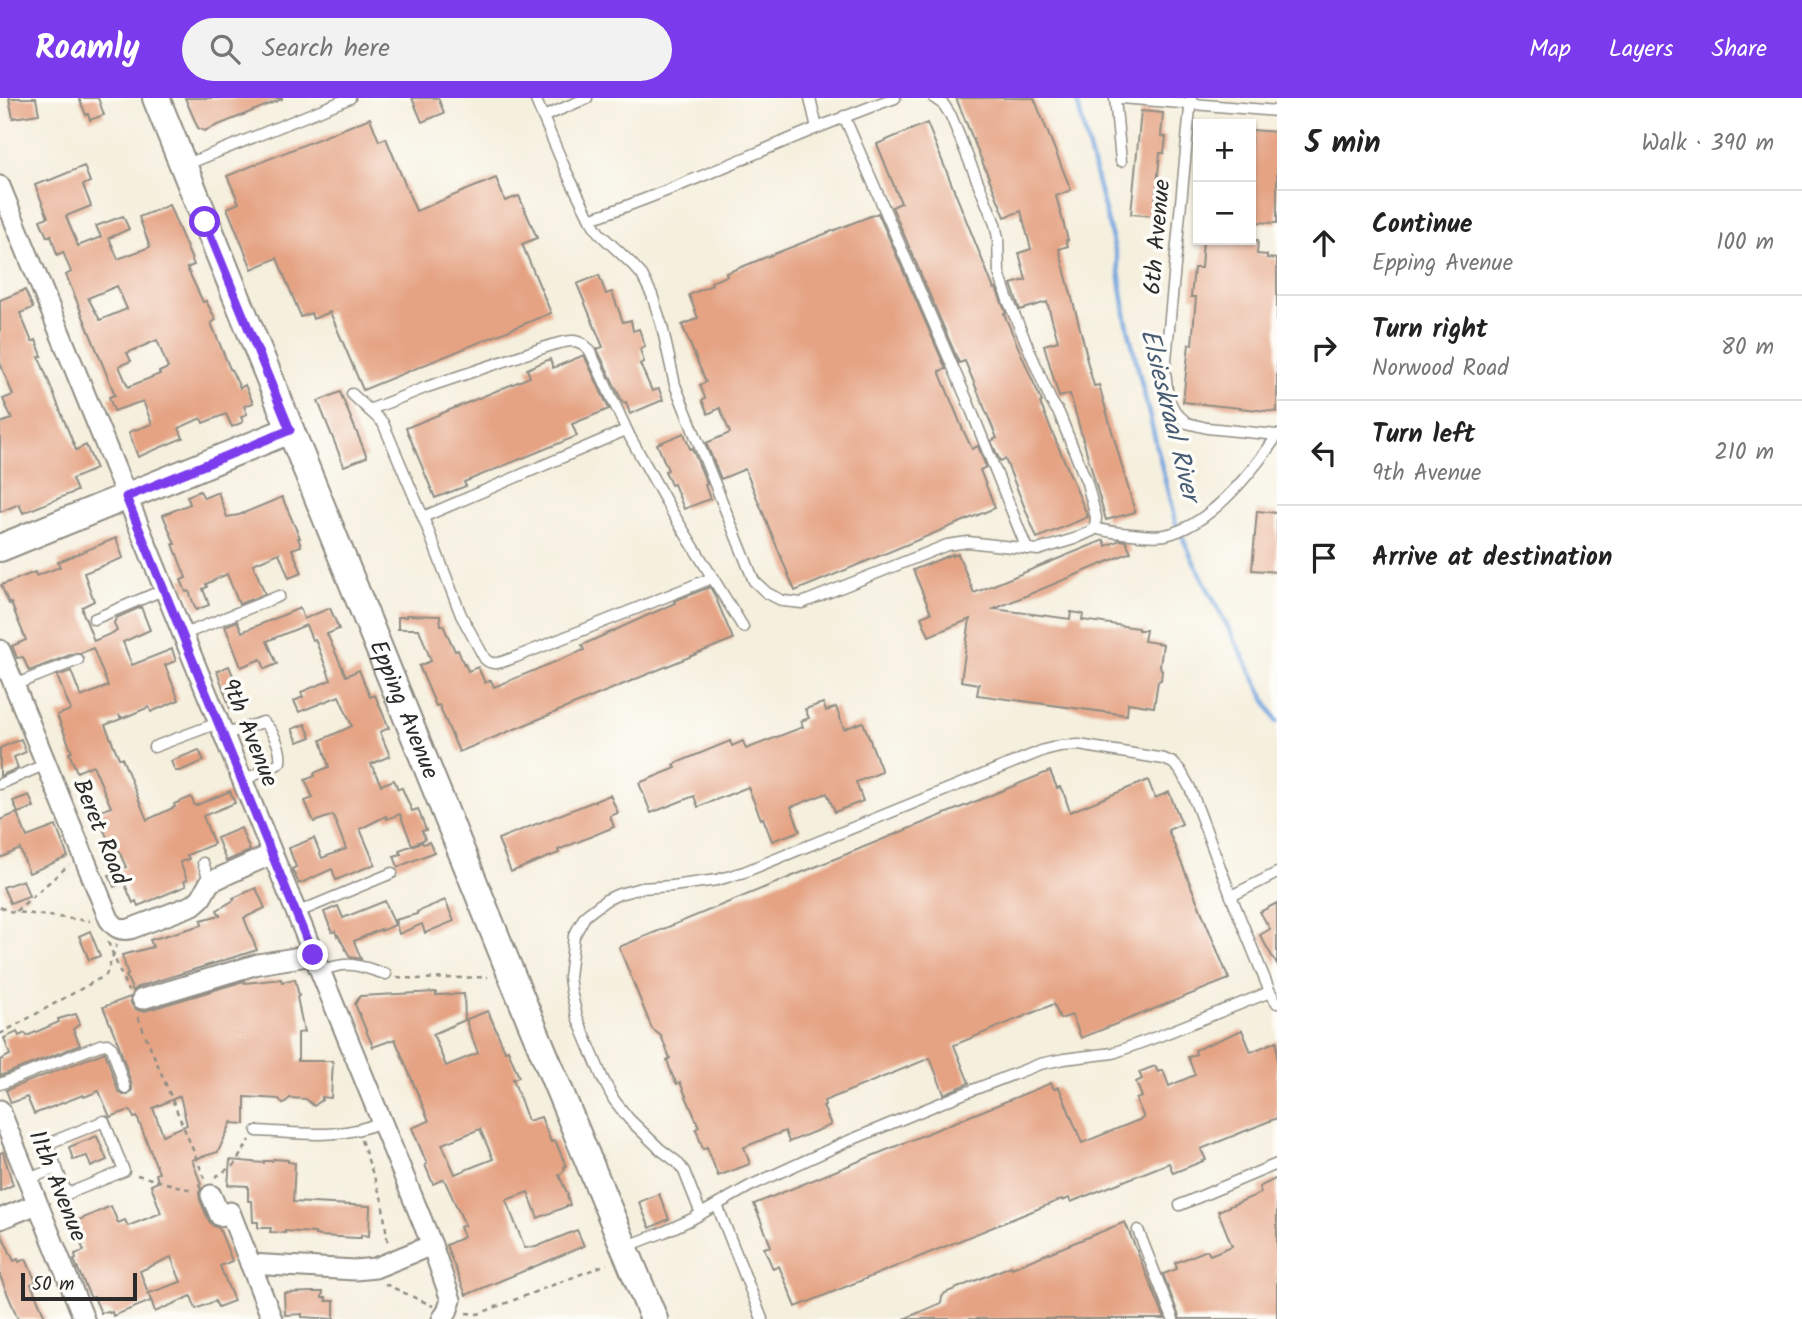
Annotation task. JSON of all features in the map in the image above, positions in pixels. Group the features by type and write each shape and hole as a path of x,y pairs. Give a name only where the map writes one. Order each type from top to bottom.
{"street":[{"name":"Epping Avenue","path":"156,98 616,1255 653,1319"},
{"name":"9th Avenue","path":"0,186 432,1245 447,1310"},
{"path":"0,548 290,430"},
{"name":"Beret Road","path":"1,656 109,919 116,927 114,933"},
{"path":"114,933 193,905 201,898 210,882 272,854"},
{"path":"136,1001 258,964 316,963"},
{"name":"11th Avenue","path":"3,1123 84,1319"},
{"path":"209,1189 220,1216 230,1212 272,1319"},
{"path":"0,1219 37,1204"},
{"path":"250,1264 355,1270 383,1266 432,1245"}],"lane":[{"path":"184,166 350,98"},
{"path":"535,98 590,219 599,233 642,275 652,295 676,385 754,581 766,593 783,601 802,603 917,556 959,542 1033,550 1074,539 1095,528 1096,517 1087,483 1003,287 999,273 998,238 993,219 951,116 934,98"},
{"path":"543,117 587,98"},
{"path":"810,98 817,128"},
{"path":"590,219 895,98"},
{"path":"1115,98 1121,161"},
{"path":"1121,98 1191,101 1277,111"},
{"name":"6th Avenue","path":"1191,101 1166,370 1170,402 1175,413 1194,426 1277,436"},
{"path":"844,116 968,402 1027,549"},
{"path":"369,410 427,387 552,345 569,340 584,344 590,351 626,430 672,512 743,627"},
{"path":"352,394 383,423 461,615 489,663 516,657 712,578"},
{"path":"423,517 626,430"},
{"path":"1095,528 1106,532 1157,536 1188,525 1223,501 1255,468 1277,436"},
{"path":"94,619 163,590"},
{"path":"182,635 279,596"},
{"path":"14,685 78,660"},
{"path":"154,747 220,729 266,723 281,753 280,762 242,781"},
{"path":"701,1214 684,1171 629,1119 614,1100 577,1017 569,976 574,936 585,916 619,894 641,888 717,880 744,872 1044,750 1060,746 1079,745 1164,759 1180,770 1190,788 1231,896 1277,1003"},
{"path":"0,784 46,764"},
{"path":"203,863 210,882"},
{"path":"295,914 392,873"},
{"path":"1231,896 1277,873"},
{"path":"316,963 363,967 389,975"},
{"path":"616,1255 701,1214 750,1186 846,1142 1040,1064 1113,1053 1270,992"},
{"path":"0,1084 107,1044 112,1048 125,1088"},
{"path":"104,1121 124,1171 67,1194 57,1168 47,1143 104,1121"},
{"path":"257,1131 343,1133 381,1122"},
{"path":"1180,1205 1277,1164"},
{"path":"28,1179 57,1168"},
{"path":"717,1205 762,1319"},
{"path":"1138,1230 1173,1319"}],"path":[{"path":"16,911 82,853"},
{"path":"0,908 95,922"},
{"path":"0,1034 106,975 113,955 114,933"},
{"path":"114,933 113,955 136,1001 209,1189"},
{"path":"389,975 417,979 492,976"},
{"path":"209,1189 234,1165 257,1131"},
{"path":"357,1131 382,1200 383,1266 377,1280 447,1310 478,1314 616,1255"},
{"path":"129,1173 209,1189"}],"building":[{"path":"9,98 36,98 39,114 13,118"},
{"path":"79,98 98,98 104,115 90,120"},
{"path":"185,98 282,99 204,131 198,128"},
{"path":"412,98 438,98 444,113 422,122"},
{"path":"956,98 1034,98 1071,190 1056,196 1068,240 1068,246 1059,249 1094,386 1099,385 1135,512 1106,520 1070,394 1059,397 1044,345 1058,341 1047,302 1020,310 1011,284 1026,280 1019,253 1031,249 1021,211 1005,217"},
{"path":"1141,111 1163,113 1161,136 1166,137 1164,153 1160,153 1154,216 1131,214"},
{"path":"370,118 379,141 386,138 416,211 496,178 505,201 519,196 537,238 522,244 551,313 363,390 330,312 313,319 311,313 301,317 277,258 252,269 227,208 239,203 227,176"},
{"path":"927,123 1088,517 1037,538 1005,459 1000,461 991,441 997,438 965,361 959,363 892,207 901,203 877,144"},
{"path":"1256,130 1277,132 1277,223 1256,222"},
{"path":"84,166 90,182 83,185 91,206 66,216 78,246 101,237 96,226 123,216 129,229 109,238 118,259 150,247 139,217 169,205 194,265 187,268 203,302 206,301 216,320 211,323 230,369 240,388 245,385 253,403 244,406 247,414 241,417 243,422 232,427 226,414 203,423 201,418 179,428 183,438 138,457 129,432 152,424 143,401 114,411 109,397 115,395 66,275 71,272 63,252 57,255 51,235 47,237 40,220 48,217 35,185","holes":["117,286 127,309 100,320 88,298","157,340 168,368 128,387 119,366 131,361 127,353"]},
{"path":"878,213 946,369 939,371 963,430 972,449 978,446 986,467 980,470 995,508 795,591 745,469 721,479 706,443 730,433 720,408 708,414 700,385 706,382 682,325 698,318 689,295 712,285 711,282 727,276 726,273"},
{"path":"1258,240 1257,254 1277,259 1277,412 1183,402 1196,297 1191,297 1194,268 1201,268 1203,245 1256,245"},
{"path":"599,275 606,294 612,292 623,322 631,320 633,331 639,329 645,346 640,349 644,362 640,364 652,391 659,389 663,400 630,414 597,349 603,347 577,284"},
{"path":"25,290 33,308 20,313 32,342 36,340 42,356 39,357 76,450 86,445 96,469 72,479 77,491 23,513 19,504 0,512 0,423 12,419 3,399 13,395 0,363 0,300"},
{"path":"584,355 609,409 572,424 577,436 464,482 466,486 435,498 406,428 530,377 527,369 550,359 553,368"},
{"path":"340,392 367,457 344,466 318,401"},
{"path":"684,433 707,484 705,485 710,499 684,509 674,484 671,485 665,471 668,470 657,444"},
{"path":"200,491 204,498 218,492 227,517 239,515 282,497 300,538 301,546 292,549 302,573 289,578 279,553 253,564 265,594 239,604 227,574 206,584 207,587 203,589 209,605 196,610 189,591 186,592 181,580 186,578 163,515 190,504 187,496"},
{"path":"1257,511 1277,513 1277,572 1252,570"},
{"path":"116,538 123,558 84,573 94,601 82,607 82,610 94,641 117,631 114,623 116,618 141,607 150,630 123,642 132,665 172,649 176,661 165,665 179,700 151,712 149,707 123,718 119,715 121,719 105,725 119,758 122,758 147,820 191,797 195,806 230,791 235,803 203,816 214,844 187,855 189,859 180,862 187,880 184,881 186,886 138,906 136,901 133,903 124,882 114,887 109,875 126,867 117,847 112,848 96,813 111,807 93,765 77,772 57,715 71,710 57,676 71,671 81,697 108,686 93,648 29,671 23,657 17,658 12,646 26,640 1,585 35,572 36,576 60,567 58,562"},
{"path":"1104,540 1106,546 1120,540 1126,541 1131,552 994,609 1070,619 1071,612 1083,614 1082,620 1146,630 1144,641 1163,644 1161,680 1158,681 1154,707 1128,703 1127,715 977,695 979,684 961,681 970,619 929,636 921,617 931,613 913,570 958,554 974,593"},
{"path":"710,587 733,639 459,752 419,666 431,661 419,629 398,629 398,617 440,616 441,625 468,671 478,667 485,683 491,680 494,687 584,650 582,645 675,603 674,601"},
{"path":"300,608 304,619 330,608 339,629 327,634 346,676 359,670 370,697 375,695 389,728 380,732 390,756 371,764 381,785 394,780 398,789 402,788 412,811 418,809 426,830 422,831 425,839 412,845 400,814 387,819 386,816 360,829 375,864 336,880 332,869 299,884 292,869 296,867 289,848 314,838 322,858 346,849 333,815 314,822 305,801 313,798 305,780 329,767 321,740 352,726 339,696 299,712 294,701 303,697 301,692 331,680 315,639 312,640 306,625 267,641 277,664 265,669 261,659 241,667 225,626 237,621 242,632"},
{"path":"229,666 244,702 230,708 217,671"},
{"path":"823,703 826,711 836,707 844,729 863,722 882,772 856,782 863,801 835,812 827,793 791,807 800,831 772,841 748,787 698,807 694,796 651,813 639,783 676,768 674,764 730,741 732,746 743,741 746,749 803,727 801,721 809,718 805,709"},
{"path":"305,724 311,737 298,742 292,729"},
{"path":"21,739 26,752 14,757 18,768 0,776 0,748"},
{"path":"199,750 204,761 175,771 171,761"},
{"path":"1050,771 1057,788 1060,787 1064,794 1070,812 1148,780 1155,798 1169,792 1182,824 1168,830 1229,979 1081,1038 1072,1015 1060,1019 1054,1004 954,1045 969,1083 944,1094 930,1058 824,1101 823,1106 831,1125 789,1142 785,1131 744,1147 750,1164 718,1176 707,1147 703,1149 696,1129 699,1127 680,1082 677,1084 673,1077 667,1060 670,1058 661,1036 652,1029 619,947"},
{"path":"29,795 34,807 18,813 13,801"},
{"path":"610,795 618,813 610,816 614,827 511,872 498,839"},
{"path":"17,813 27,837 56,826 68,857 29,873 20,849 0,858 0,820"},
{"path":"241,828 250,851 226,861 217,838"},
{"path":"429,842 434,852 398,867 394,856 401,854 399,850"},
{"path":"23,880 29,896 10,903 3,887"},
{"path":"256,888 265,908 244,918 257,950 138,987 133,991 126,976 128,975 122,955 153,947 150,940 202,925 201,920 220,915 217,910 234,900 233,898"},
{"path":"445,900 454,921 425,933 422,924 399,934 395,920 417,914"},
{"path":"385,901 395,925 354,941 361,959 350,957 338,935 335,931 332,932 324,912 338,906 343,918"},
{"path":"1277,903 1277,965 1260,935 1270,929 1260,912"},
{"path":"90,931 100,956 89,960 79,936"},
{"path":"281,979 282,982 295,979 304,1032 298,1033 298,1061 333,1061 331,1098 322,1097 314,1106 306,1099 290,1098 283,1104 279,1099 245,1097 245,1124 231,1123 218,1152 192,1160 201,1184 200,1200 209,1221 219,1228 232,1261 220,1266 234,1301 218,1307 215,1301 196,1309 191,1296 155,1312 149,1293 181,1282 171,1257 140,1271 151,1301 113,1316 112,1312 108,1311 101,1313 94,1297 91,1298 74,1260 75,1254 84,1251 74,1222 111,1206 118,1223 125,1220 128,1226 161,1213 151,1185 158,1182 156,1174 159,1173 137,1117 134,1118 130,1110 110,1117 99,1091 34,1114 27,1097 11,1103 6,1090 105,1052 118,1091 128,1095 132,1086 103,1007 130,997 134,1008 145,1011 244,981","holes":["180,1096 187,1125 163,1135 153,1108"]},
{"path":"436,992 436,995 464,994 465,1020 433,1034 446,1066 478,1053 467,1019 488,1011 519,1077 513,1079 528,1121 541,1117 551,1142 555,1140 566,1166 559,1175 570,1205 538,1218 528,1192 506,1200 525,1248 536,1247 577,1230 584,1246 466,1295 446,1245 464,1237 460,1227 465,1225 444,1179 433,1184 412,1128 429,1121 395,1039 373,1047 355,1004 360,996","holes":["480,1129 493,1159 455,1174 442,1144"]},
{"path":"76,1014 80,1024 73,1029 80,1045 0,1076 0,1060 10,1055 4,1038 17,1032 19,1036 25,1033 27,1036 59,1022 58,1019"},
{"path":"1242,1030 1251,1052 1277,1041 1277,1118 1201,1149 1206,1160 1173,1173 1169,1163 1071,1202 1069,1198 1063,1201 1062,1199 796,1307 779,1266 773,1269 764,1248 771,1246 754,1204 1051,1083 1054,1089 1059,1087 1082,1143 1144,1118 1136,1099 1142,1097 1136,1082 1142,1079 1139,1072 1155,1066 1158,1072 1163,1070 1169,1086 1195,1075 1188,1057 1196,1054 1195,1050"},
{"path":"97,1136 107,1160 91,1167 87,1156 73,1160 69,1147"},
{"path":"3,1152 13,1185 0,1191 0,1153"},
{"path":"273,1159 295,1163 293,1202 370,1206 369,1236 320,1236 315,1233 270,1232 271,1228 258,1228 258,1222 253,1222 252,1201 248,1201 248,1186 228,1185 230,1160 264,1163"},
{"path":"1277,1178 1277,1319 1180,1319 1163,1274 1177,1269 1175,1263 1207,1250 1210,1255 1232,1246 1218,1211 1261,1193 1259,1187"},
{"path":"659,1194 669,1219 650,1228 639,1202"},
{"path":"1125,1222 1165,1319 904,1319 941,1303 945,1293"},
{"path":"0,1231 14,1261 26,1259 36,1282 31,1284 46,1319 18,1319 0,1276"},
{"path":"323,1292 322,1298 334,1301 334,1319 302,1317 302,1314 285,1315 284,1293"}],"waterway":[{"name":"Elsieskraal River","path":"1076,98 1117,258 1126,319 1175,521 1277,722"}],"route":[{"path":"205,222 290,430 126,497 313,955"}]}
